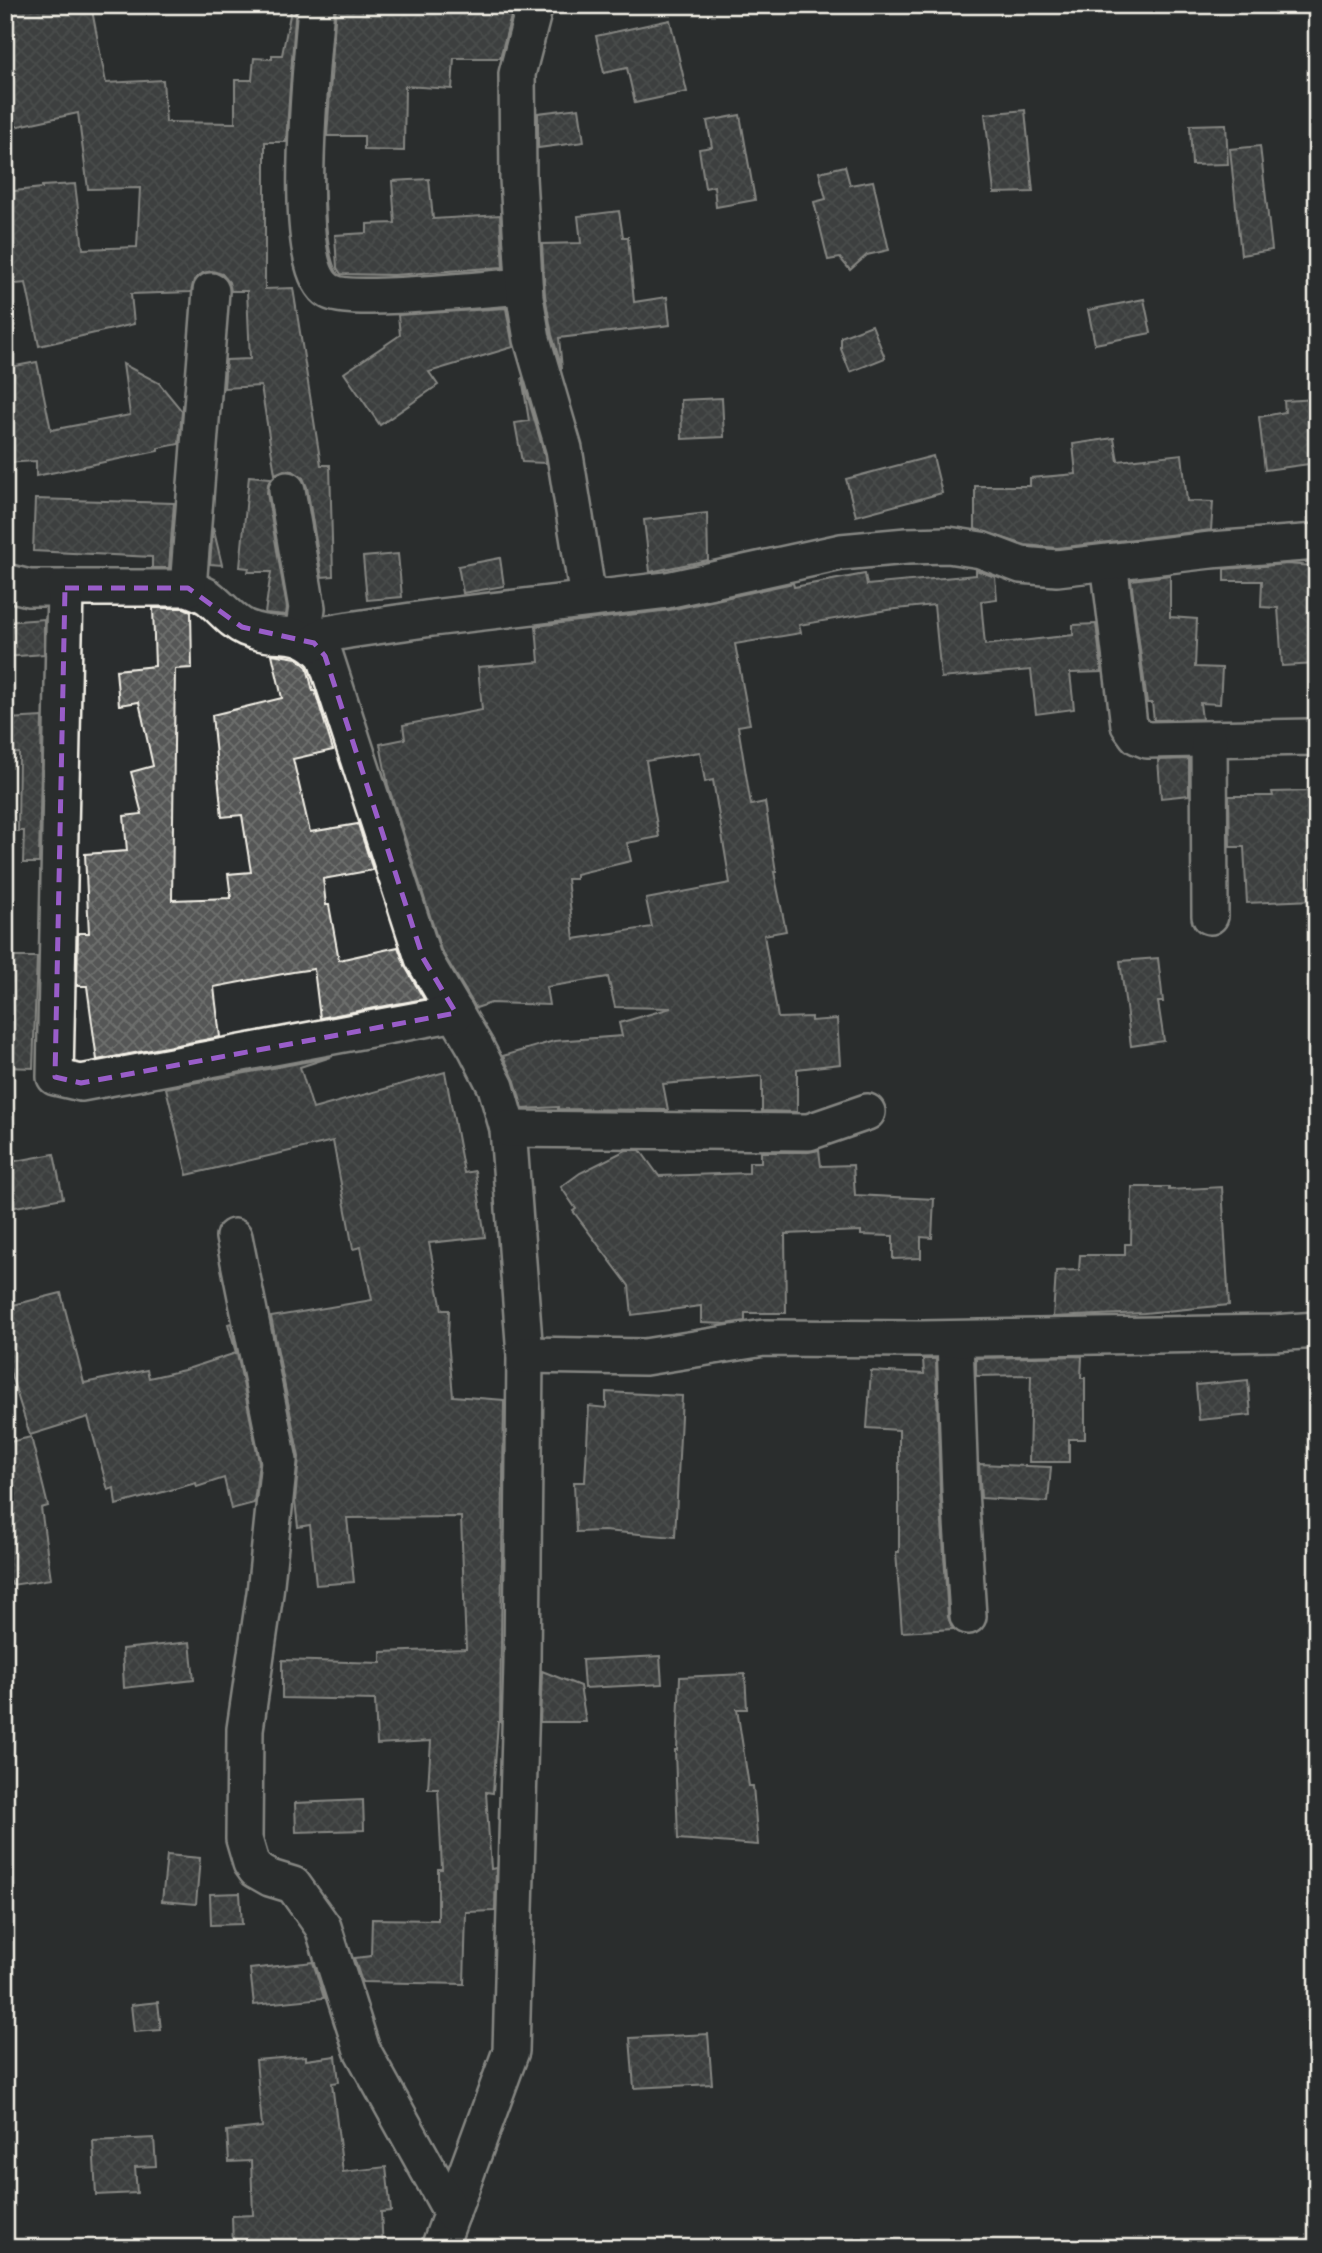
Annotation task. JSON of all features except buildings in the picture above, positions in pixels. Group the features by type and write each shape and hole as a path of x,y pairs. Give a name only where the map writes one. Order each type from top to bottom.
{"street":[{"path":"316,5 304,169 309,242 315,276 327,291 338,295 397,295 524,286"},
{"path":"535,5 517,74 518,178 524,286 532,339 564,449 588,598"},
{"path":"188,588 211,291"},
{"path":"286,490 307,608 307,639 325,656 423,958 496,1087 508,1129 526,1355 522,1663 510,2051 439,2248"},
{"path":"5,582 29,588 188,588 206,596 242,627 264,634 307,639 326,634 588,598 667,590 841,552 948,545 981,550 1021,565 1057,568 1211,550 1317,542"},
{"path":"1109,562 1129,725 1137,736 1147,740 1311,737 1317,740"},
{"path":"65,588 55,1077 82,1083 456,1013"},
{"path":"1209,740 1210,916"},
{"path":"508,1129 809,1132 866,1112"},
{"path":"234,1237 279,1461 265,1593 245,1729 244,1839 251,1863 256,1870 270,1878 293,1885 323,1927 362,2050 452,2213"},
{"path":"526,1355 645,1357 764,1338 955,1339 1317,1330"},
{"path":"955,1339 960,1491 968,1616"}],"highlighted area":[{"path":"65,588 188,588 242,627 314,643 325,656 423,958 456,1013 81,1083 55,1077"}]}
